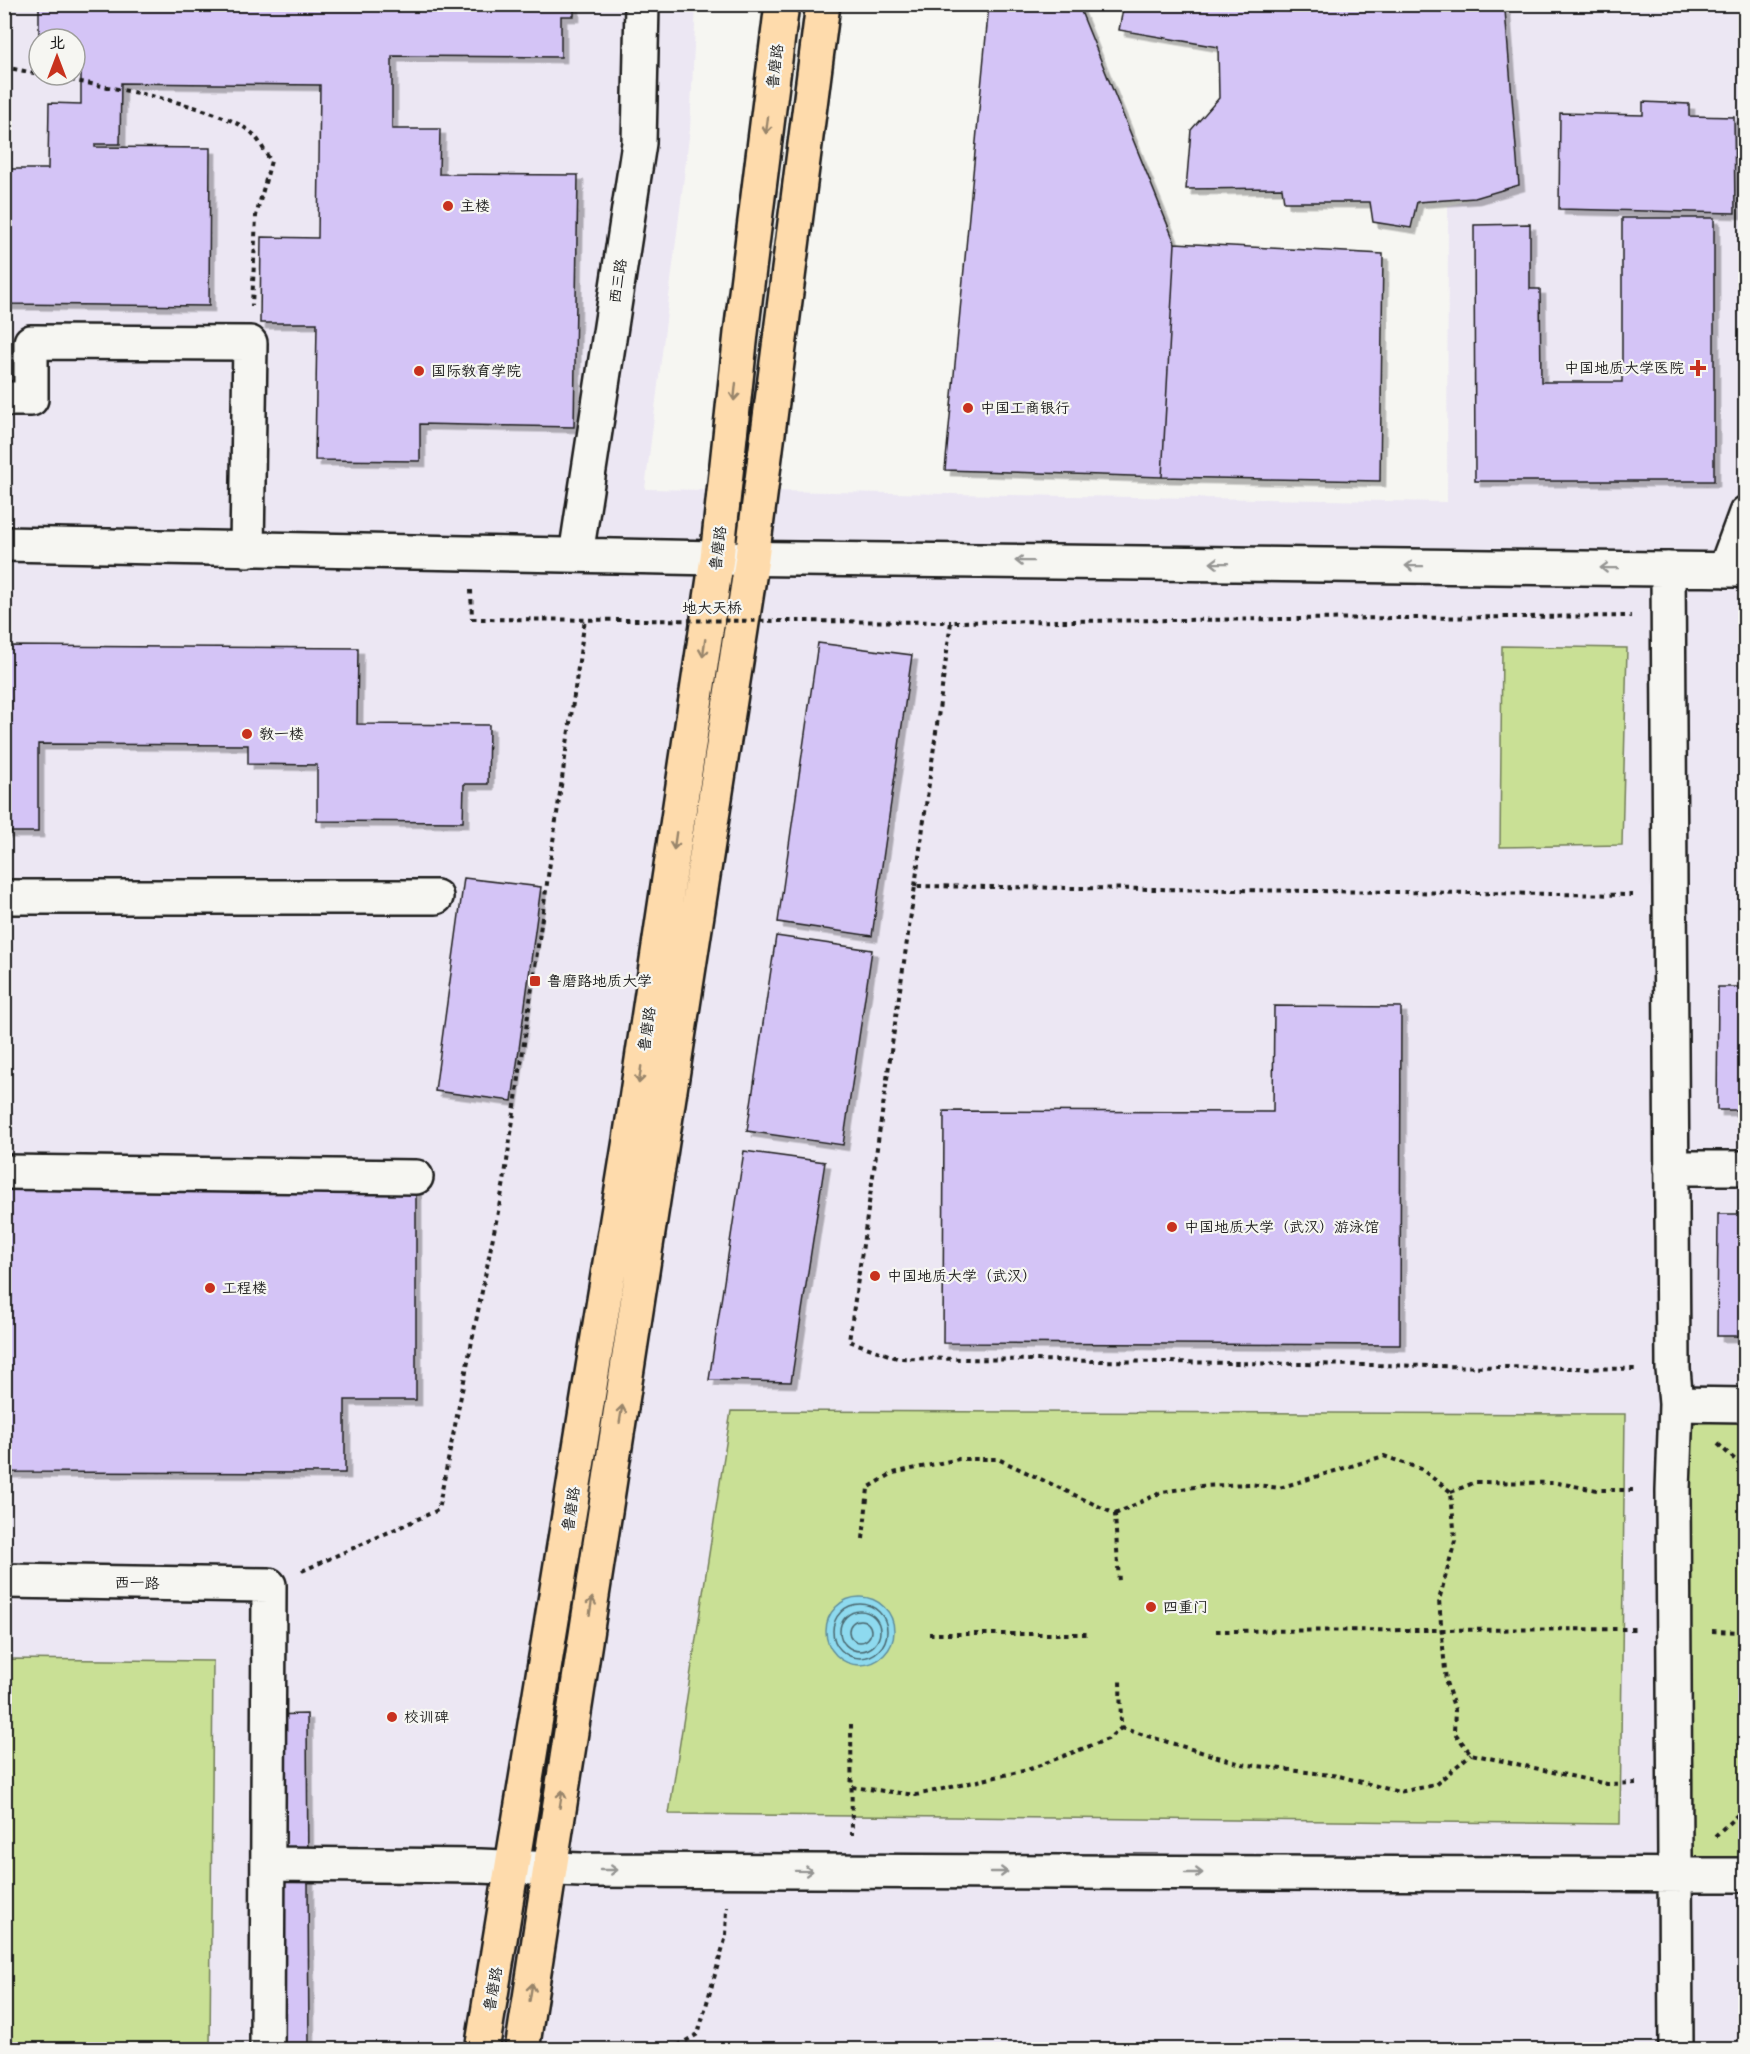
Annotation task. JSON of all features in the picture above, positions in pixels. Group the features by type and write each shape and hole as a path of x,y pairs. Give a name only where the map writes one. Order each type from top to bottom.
{"main road":[{"name":"鲁磨路","path":"482,2049 630,1140 717,558 741,333 782,4"},
{"path":"522,2049 752,558 823,4"}],"street":[{"name":"西三路","path":"576,555 639,143 642,4"},
{"path":"4,399 31,399 31,342 250,343 247,550"},
{"path":"4,544 717,558 1735,570 1746,513"},
{"path":"1668,569 1672,1369 1676,1404 1673,1490 1676,2049"},
{"path":"4,897 436,897"},
{"path":"1671,1168 1746,1168"},
{"path":"4,1172 416,1177"},
{"path":"1676,1404 1746,1406"},
{"name":"西一路","path":"4,1581 269,1585"},
{"path":"267,2049 269,1585"},
{"path":"268,1864 853,1872 1746,1875"}],"path":[{"path":"4,67 27,72"},
{"path":"87,84 179,104 222,117 253,134 271,161 255,216 250,343"},
{"name":"地大天桥","path":"472,619 951,622 1668,615"},
{"path":"269,1585 438,1510 504,1182 585,619"},
{"path":"951,622 849,1341 897,1358 1672,1369"},
{"path":"915,886 1670,895"},
{"path":"863,1539 867,1488 893,1473 959,1459 998,1459 1114,1514 1162,1492 1201,1486 1240,1485 1279,1488 1384,1456 1421,1469 1451,1492 1455,1541 1439,1600 1440,1630 1446,1682 1455,1710 1454,1732 1471,1754 1607,1784 1675,1783"},
{"path":"1451,1492 1476,1482 1557,1483 1598,1490 1673,1490"},
{"path":"1114,1514 1119,1583"},
{"path":"1216,1631 1674,1629"},
{"path":"928,1634 1087,1634"},
{"path":"1120,1679 1121,1728"},
{"path":"851,1724 853,1872"},
{"path":"1121,1728 1241,1764 1339,1776 1399,1792 1435,1785 1471,1754"},
{"path":"852,1787 916,1795 1027,1770 1107,1739 1121,1728"},
{"path":"670,2049 698,2034 726,1936 728,1871"}],"shaded area":[{"name":"中国地质大学（武汉）","path":"5,5 696,5 690,129 645,489 1447,502 1448,206 1519,185 1504,5 1745,5 1745,2049 5,2050"}],"green space":[{"path":"1502,646 1627,648 1622,845 1500,847"},
{"path":"1676,1404 1745,1405 1745,1875 1676,1873"},
{"path":"731,1411 1625,1414 1620,1824 669,1814"},
{"path":"5,1659 213,1661 210,2049 5,2049"}],"water":[{"path":"860,1597 873,1600 884,1607 891,1618 894,1631 891,1644 884,1655 873,1662 860,1665 847,1662 836,1655 829,1644 826,1631 829,1618 836,1607 847,1600"}],"building":[{"name":"主楼","path":"39,4 574,4 574,16 561,16 561,57 392,56 392,129 440,129 439,174 578,175 574,427 420,424 420,461 315,460 317,323 260,323 261,237 318,238 320,85 121,83 120,144 95,144 95,147 210,148 209,306 4,304 4,169 48,169 49,103 81,104 81,87 87,87 87,27 39,27"},
{"path":"989,4 1078,4 1175,243 1162,477 945,470"},
{"path":"1124,4 1490,4 1505,10 1519,185 1475,198 1417,202 1411,228 1373,222 1370,202 1284,202 1282,188 1186,189 1191,130 1219,98 1218,47 1119,30"},
{"path":"1643,102 1689,104 1689,116 1734,117 1735,213 1559,209 1560,113 1643,115"},
{"path":"1622,218 1714,218 1714,481 1475,481 1474,225 1530,224 1530,289 1540,289 1541,382 1622,382"},
{"path":"1175,243 1383,254 1380,481 1162,477"},
{"path":"818,643 912,655 872,936 778,922"},
{"name":"教一楼","path":"4,646 358,648 357,724 489,725 488,784 464,784 463,822 317,821 317,765 248,764 248,745 38,744 38,832 4,832"},
{"path":"464,878 541,887 512,1101 435,1091"},
{"path":"776,936 872,950 843,1145 747,1131"},
{"path":"1718,987 1746,987 1746,1110 1717,1110"},
{"name":"中国地质大学（武汉）游泳馆","path":"1274,1006 1401,1007 1400,1345 943,1343 944,1111 1273,1112"},
{"path":"744,1151 825,1162 791,1382 709,1380"},
{"name":"工程楼","path":"4,1177 416,1177 416,1400 345,1400 345,1473 4,1472"},
{"path":"1718,1214 1746,1214 1746,1336 1717,1336"},
{"path":"307,1714 309,2050 267,2050 265,1715"}],"place":[{"name":"主楼","path":"448,206"},
{"name":"中国地质大学医院","path":"1698,368"},
{"name":"国际教育学院","path":"419,371"},
{"name":"中国工商银行","path":"968,408"},
{"name":"教一楼","path":"247,734"},
{"name":"鲁磨路地质大学","path":"535,981"},
{"name":"中国地质大学（武汉）游泳馆","path":"1172,1227"},
{"name":"中国地质大学（武汉）","path":"875,1276"},
{"name":"工程楼","path":"210,1288"},
{"name":"四重门","path":"1151,1607"},
{"name":"校训碑","path":"392,1717"}]}
